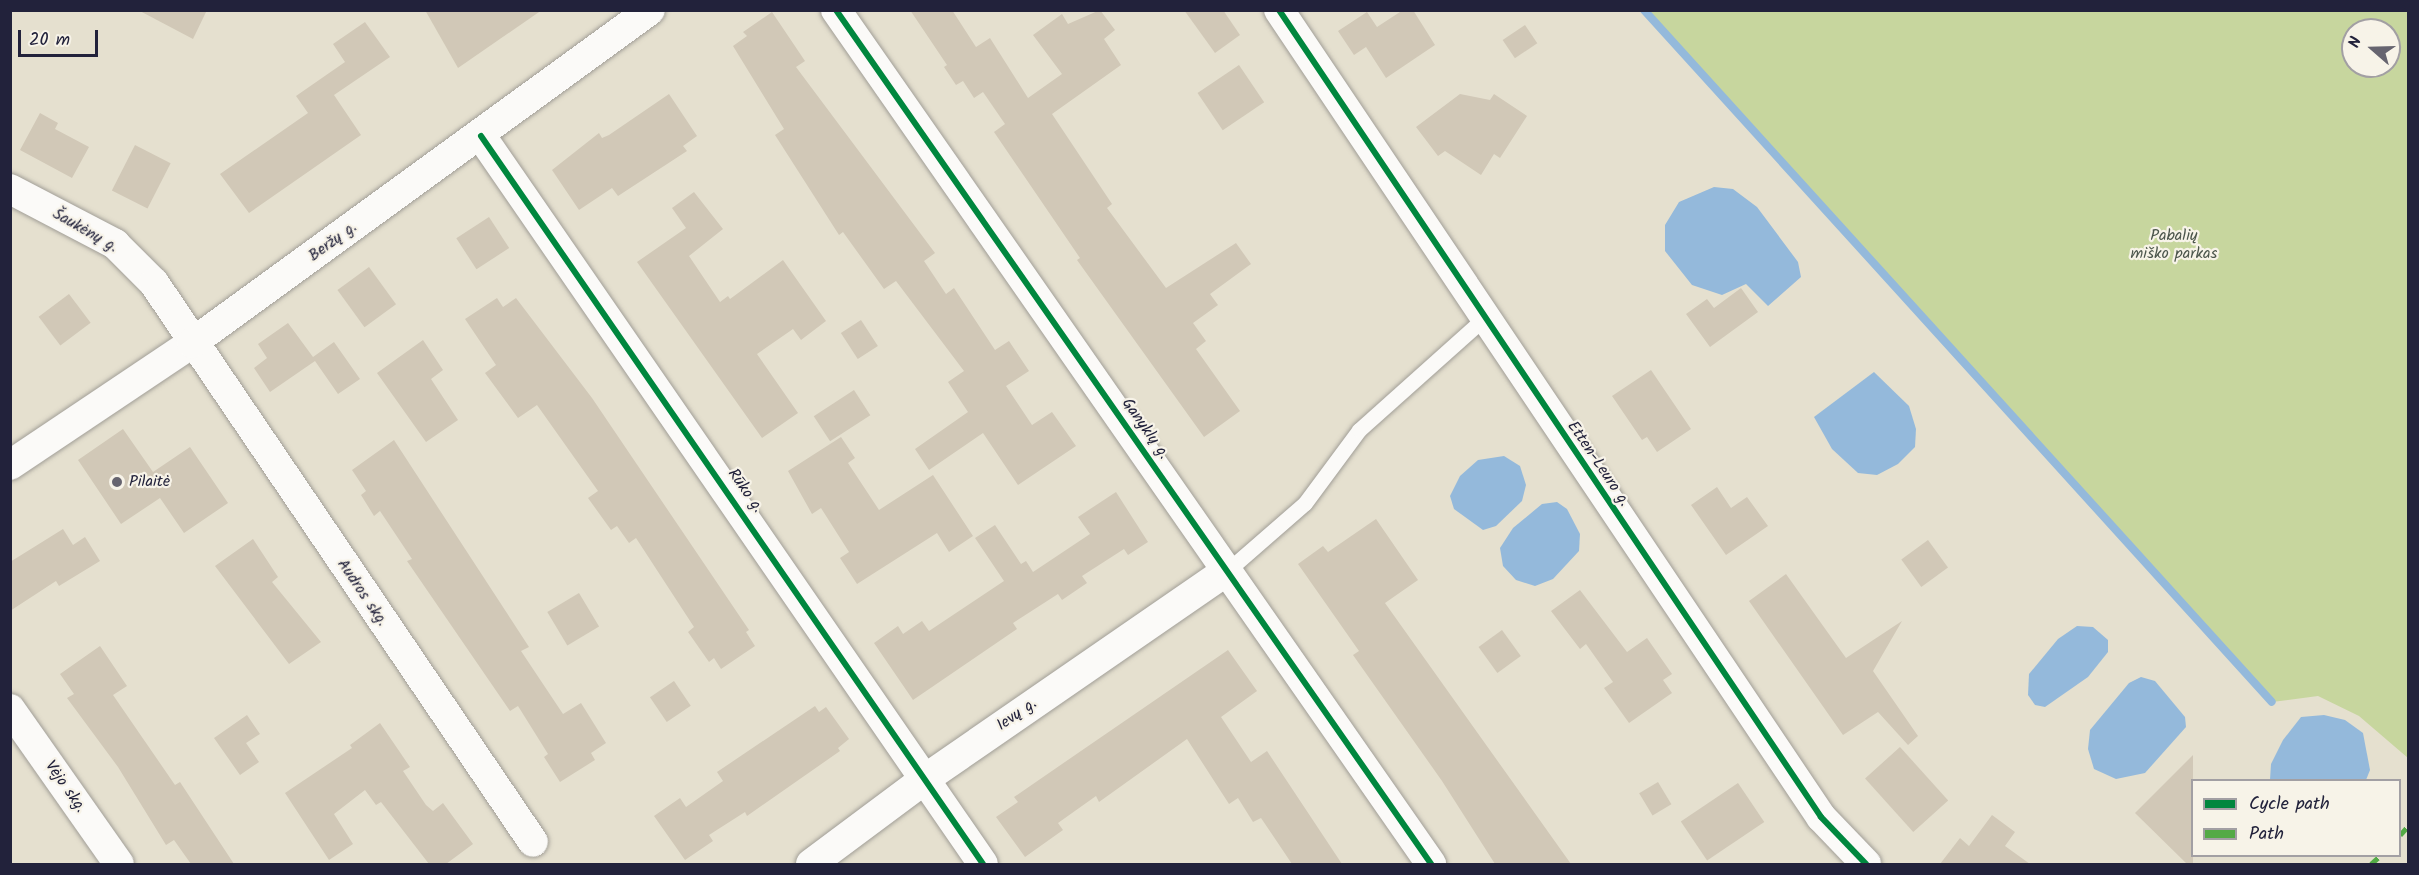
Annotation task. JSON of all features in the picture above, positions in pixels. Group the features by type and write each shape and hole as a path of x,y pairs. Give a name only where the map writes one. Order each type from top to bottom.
{"street":[{"name":"Beržų g.","path":"10,465 192,343 481,136 651,10"},
{"name":"Ganyklų g.","path":"836,10 1431,864"},
{"name":"Etten-Leuro g.","path":"1279,10 1483,319 1821,817 1866,864"},
{"name":"Rūko g.","path":"481,136 983,864"},
{"name":"Šaukėnų g.","path":"10,189 115,244 154,283 192,343"},
{"name":"Audros skg.","path":"192,343 533,842"},
{"name":"Ievų g.","path":"811,864 925,779 1227,571"},
{"name":"Vėjo skg.","path":"10,709 119,864"}],"lane":[{"path":"1227,571 1305,504 1359,430 1483,319"}],"green space":[{"name":"Pabalių miško parkas","path":"1644,11 2408,11 2408,758 2359,716 2318,696 2272,702"}],"water":[{"path":"1714,187 1733,189 1757,207 1798,262 1801,277 1768,306 1746,284 1722,295 1692,285 1665,251 1665,225 1679,202"},
{"path":"1874,372 1909,406 1916,429 1915,447 1898,464 1877,475 1858,473 1832,449 1814,417"},
{"path":"1504,456 1520,466 1526,485 1522,501 1496,526 1483,530 1454,509 1450,496 1460,476 1478,460"},
{"path":"1557,502 1567,509 1580,534 1579,551 1553,579 1535,586 1516,580 1503,566 1500,548 1513,528 1542,504"},
{"path":"2077,626 2093,627 2108,640 2108,652 2088,677 2045,707 2035,705 2028,695 2029,674 2058,639"},
{"path":"2141,677 2155,681 2185,717 2186,727 2145,773 2116,779 2094,769 2088,749 2090,730 2129,683"},
{"path":"2324,715 2345,720 2363,733 2370,770 2366,779 2270,779 2271,764 2283,740 2301,717"}],"building":[{"path":"138,10 207,10 193,39"},
{"path":"425,10 542,10 458,68"},
{"path":"910,10 952,10 976,47 990,38 1028,98 1062,74 1033,35 1062,14 1068,24 1100,10 1115,30 1104,39 1121,65 1052,114 1112,204 1107,208 1166,288 1236,243 1251,264 1210,294 1218,305 1193,323 1206,341 1196,349 1240,411 1204,437 1077,260 1080,258 994,132 1005,124 983,92 974,98 963,81 956,85 944,67 947,65"},
{"path":"1184,10 1223,10 1240,35 1215,53"},
{"path":"1403,10 1413,10 1435,45 1386,78 1366,47 1354,55 1338,31 1367,12 1377,27"},
{"path":"772,12 805,61 796,67 935,253 924,261 946,294 954,288 995,350 1009,341 1029,371 1006,386 1032,425 1052,412 1076,446 1018,485 983,433 929,470 915,449 968,412 948,382 964,371 896,281 884,289 843,232 839,235 775,135 784,129 733,46 747,36 743,32"},
{"path":"365,22 390,57 334,95 361,135 249,213 220,174 308,113 296,96 345,62 333,44"},
{"path":"1525,25 1537,43 1515,58 1503,40"},
{"path":"1239,65 1264,102 1223,130 1198,93"},
{"path":"669,94 697,136 683,146 687,151 618,196 612,188 579,210 552,170 599,133 602,138 609,135"},
{"path":"1460,94 1490,100 1494,94 1527,116 1500,158 1494,154 1481,175 1445,151 1438,156 1416,127"},
{"path":"40,113 58,123 55,129 89,147 72,178 20,150"},
{"path":"135,145 171,163 147,209 112,190"},
{"path":"694,192 723,229 689,256 720,302 728,296 730,299 783,260 826,321 801,340 793,329 757,354 798,413 762,438 637,262 686,228 672,208"},
{"path":"489,217 509,248 476,269 456,238"},
{"path":"369,267 396,304 364,327 337,290"},
{"path":"1741,288 1758,312 1710,347 1686,314 1707,299 1714,308"},
{"path":"69,294 91,323 60,346 39,317"},
{"path":"497,298 503,307 516,298 592,398 749,630 746,632 755,646 721,669 714,658 709,662 688,632 694,627 636,538 629,543 617,526 611,530 588,498 598,491 537,405 518,418 485,373 496,365 465,319"},
{"path":"861,320 878,346 858,359 841,333"},
{"path":"288,323 313,357 334,342 360,379 338,394 315,361 270,392 254,368 267,358 258,344"},
{"path":"423,340 443,370 431,379 458,420 426,442 377,373"},
{"path":"1651,370 1691,429 1657,452 1647,437 1642,440 1612,396"},
{"path":"854,390 870,415 830,441 814,416"},
{"path":"123,429 153,472 190,447 228,503 184,533 160,498 121,524 78,460"},
{"path":"841,437 855,458 848,463 879,510 933,475 973,536 949,552 937,533 857,584 840,558 849,552 821,508 812,514 788,471"},
{"path":"394,440 529,647 521,651 563,714 581,703 606,743 591,753 595,760 560,782 544,757 548,754 518,706 510,711 407,561 412,559 380,511 374,516 361,495 366,491 352,470"},
{"path":"1717,487 1731,508 1747,497 1768,526 1726,555 1691,505"},
{"path":"1116,492 1148,542 1128,555 1124,549 1082,576 1087,583 1062,600 1058,594 1013,623 1017,629 913,700 874,643 898,626 903,634 922,621 929,631 1004,581 975,538 995,525 1021,564 1026,561 1033,572 1090,534 1078,517"},
{"path":"1376,519 1418,580 1385,603 1571,864 1495,864 1442,781 1353,655 1359,651 1298,564 1323,546 1328,552"},
{"path":"63,529 73,545 85,537 100,561 59,586 56,581 10,611 10,562"},
{"path":"253,539 278,577 272,582 321,642 289,664 215,566"},
{"path":"1928,540 1948,568 1921,587 1901,559"},
{"path":"1786,574 1846,658 1902,621 1873,671 1918,736 1908,745 1878,712 1843,735 1749,601"},
{"path":"1580,590 1627,652 1647,638 1672,674 1663,680 1672,693 1629,723 1604,688 1613,682 1586,644 1580,649 1551,611"},
{"path":"579,593 599,626 567,645 547,612"},
{"path":"1502,630 1521,656 1497,673 1479,647"},
{"path":"100,646 127,686 113,695 175,785 180,782 234,864 191,864 174,840 166,845 118,767 67,698 74,694 60,674"},
{"path":"1228,650 1257,691 1221,717 1251,762 1267,751 1342,864 1292,864 1261,818 1253,822 1238,798 1229,804 1187,739 1099,802 1096,796 1058,823 1063,830 1025,857 996,817 1018,802 1014,797"},
{"path":"674,681 691,706 667,722 650,697"},
{"path":"815,706 819,712 826,707 849,739 838,748 840,751 747,816 745,812 709,835 713,841 685,860 654,816 680,798 686,807 723,781 717,772"},
{"path":"247,715 260,734 246,743 259,762 240,775 214,738"},
{"path":"380,723 410,767 403,771 426,805 433,811 443,803 473,844 446,864 429,864 381,802 376,805 365,790 334,814 353,844 329,860 285,793 352,748 350,745"},
{"path":"1900,747 1948,801 1913,832 1865,778"},
{"path":"2193,755 2191,857 2193,857 2193,864 2187,864 2135,813"},
{"path":"1658,782 1671,804 1653,816 1639,793"},
{"path":"1738,783 1764,822 1707,861 1681,822"},
{"path":"1992,815 2015,832 2005,846 2030,864 1940,864 1960,838 1969,846"}],"waterway":[{"path":"1644,10 2272,702"}],"marked path":[{"path":"2401,834 2408,826"},
{"path":"2371,864 2379,857"}],"cycle path":[{"path":"836,10 1431,864"},
{"path":"1279,10 1821,817 1866,864"},
{"path":"481,136 983,864"}],"place":[{"name":"Pilaitė","path":"117,482"}]}
